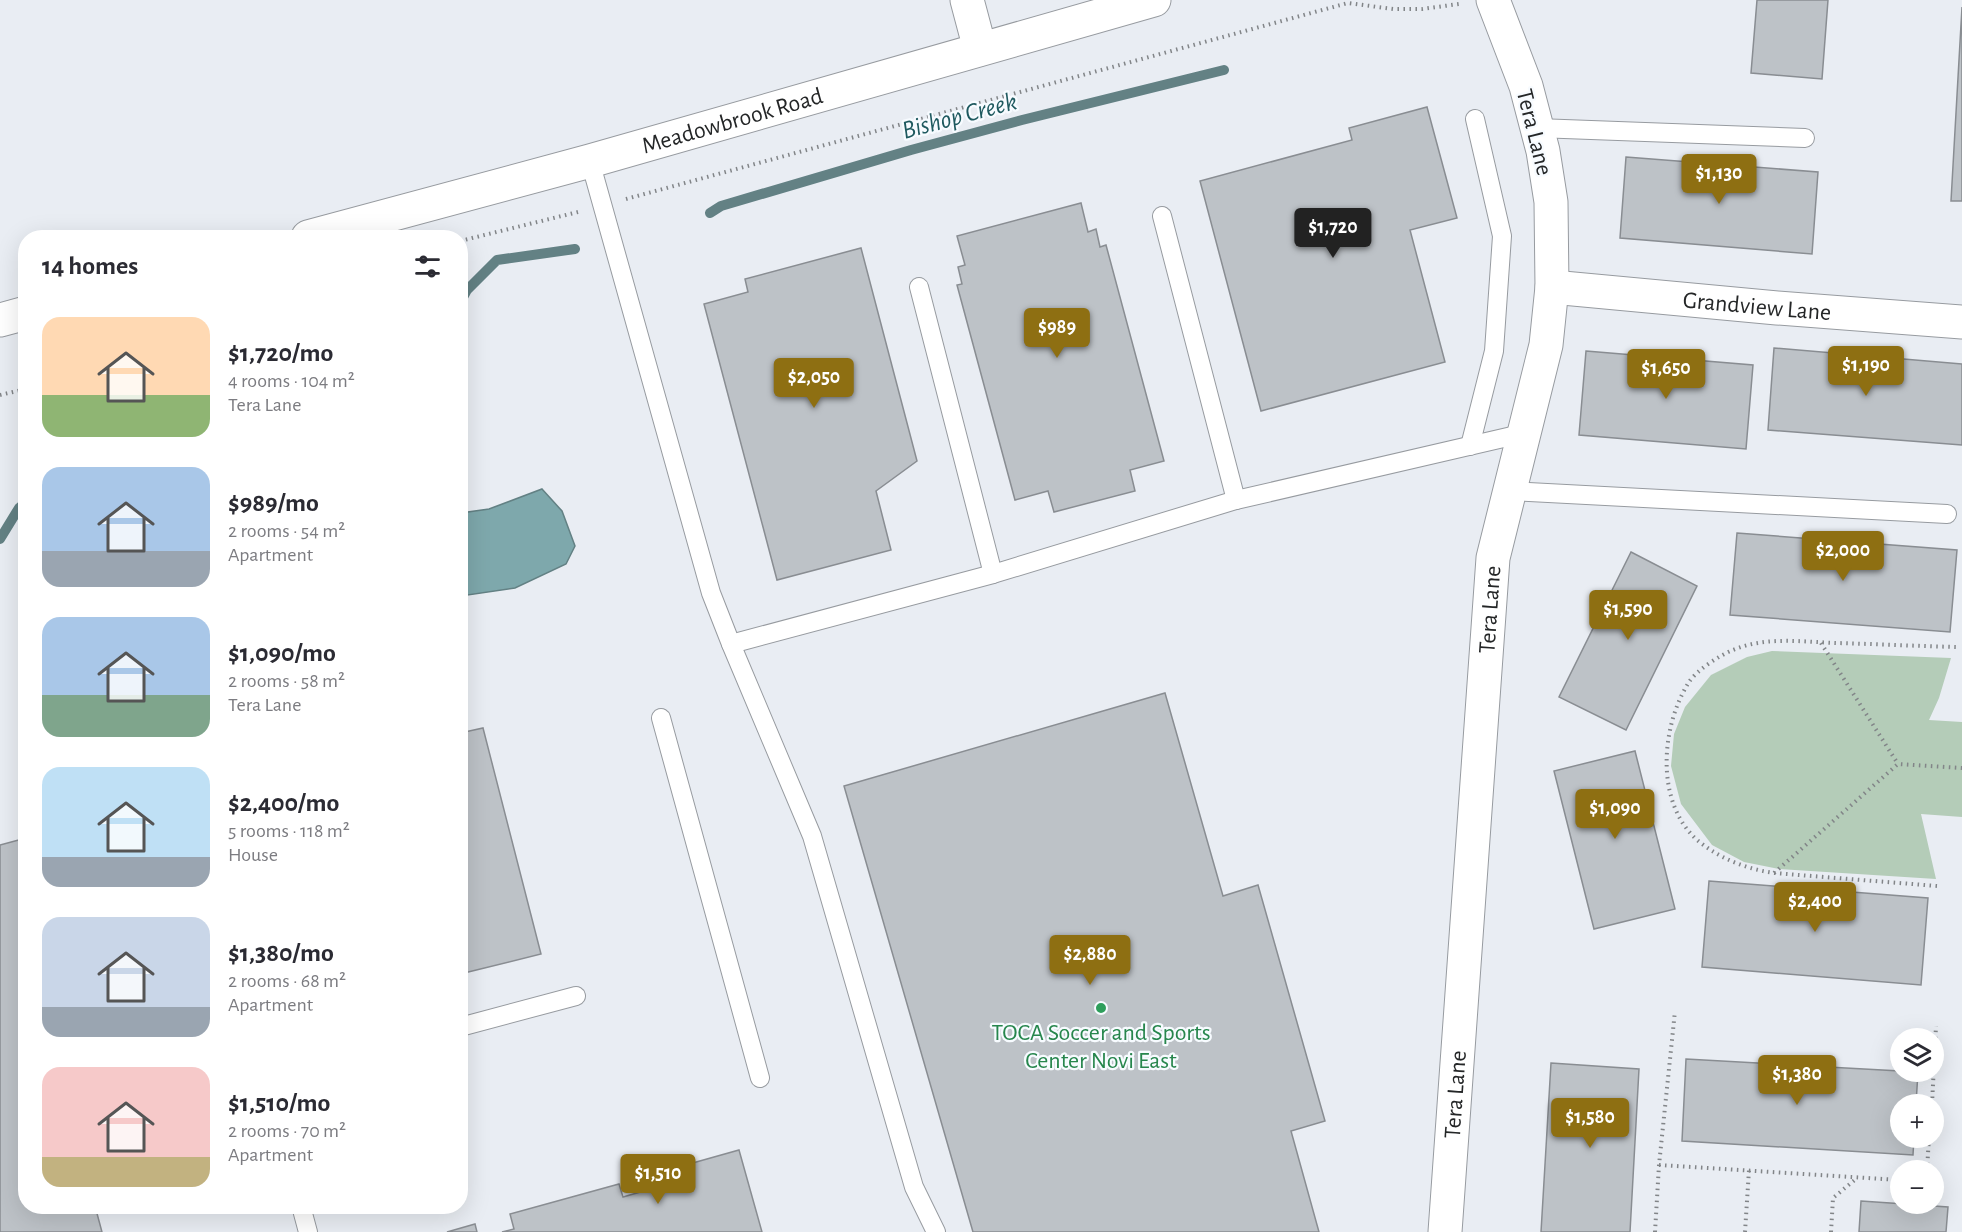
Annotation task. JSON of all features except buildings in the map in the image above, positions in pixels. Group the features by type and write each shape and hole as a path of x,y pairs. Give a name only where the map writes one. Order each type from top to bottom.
{"street":[{"path":"967,0 980,49"},
{"name":"Meadowbrook Road","path":"334,230 590,161 1154,0"},
{"name":"Tera Lane","path":"1445,1232 1493,558 1546,345 1552,287 1551,202 1543,151 1526,86 1479,2"},
{"name":"Grandview Lane","path":"1552,287 1962,322"},
{"path":"0,320 18,315"}],"lane":[{"path":"1470,446 1494,351 1502,236 1475,118"},
{"path":"1537,128 1804,138"},
{"path":"590,161 711,593 730,644 812,836 914,1187 936,1232"},
{"path":"1162,216 1236,500"},
{"path":"918,287 993,574"},
{"path":"730,644 993,574 1236,500 1525,433"},
{"path":"1510,491 1947,514"},
{"path":"661,718 760,1078"},
{"path":"468,1025 576,996"},
{"path":"303,1214 308,1232"}],"path":[{"path":"468,240 602,206 1348,3 1393,9 1422,9 1479,2"},
{"path":"0,395 18,390"},
{"path":"1937,886 1774,873 1750,869 1724,857 1696,838 1676,811 1666,772 1666,743 1676,710 1690,681 1710,663 1733,650 1766,641 1956,647"},
{"path":"1821,643 1898,764"},
{"path":"1774,873 1898,764 1962,768"},
{"path":"1655,1232 1659,1165 1675,1011"},
{"path":"1933,1094 1936,1026"},
{"path":"1659,1165 1890,1179"},
{"path":"1745,1232 1749,1170"},
{"path":"1831,1232 1833,1198 1858,1177"}],"green space":[{"path":"1772,651 1951,658 1939,698 1929,720 1962,722 1962,817 1921,814 1936,879 1779,869 1744,862 1712,845 1681,804 1671,766 1674,734 1685,707 1711,675 1747,657"}],"water":[{"path":"542,489 562,511 575,546 566,564 515,588 468,595 468,512 489,509"}],"waterway":[{"name":"Bishop Creek","path":"710,213 721,206 911,150 1224,70"},
{"name":"Bishop Creek","path":"468,289 497,260 575,249"},
{"name":"Bishop Creek","path":"0,539 18,510"}],"place":[{"name":"TOCA Soccer and Sports Center Novi East","path":"1101,1008"}]}
